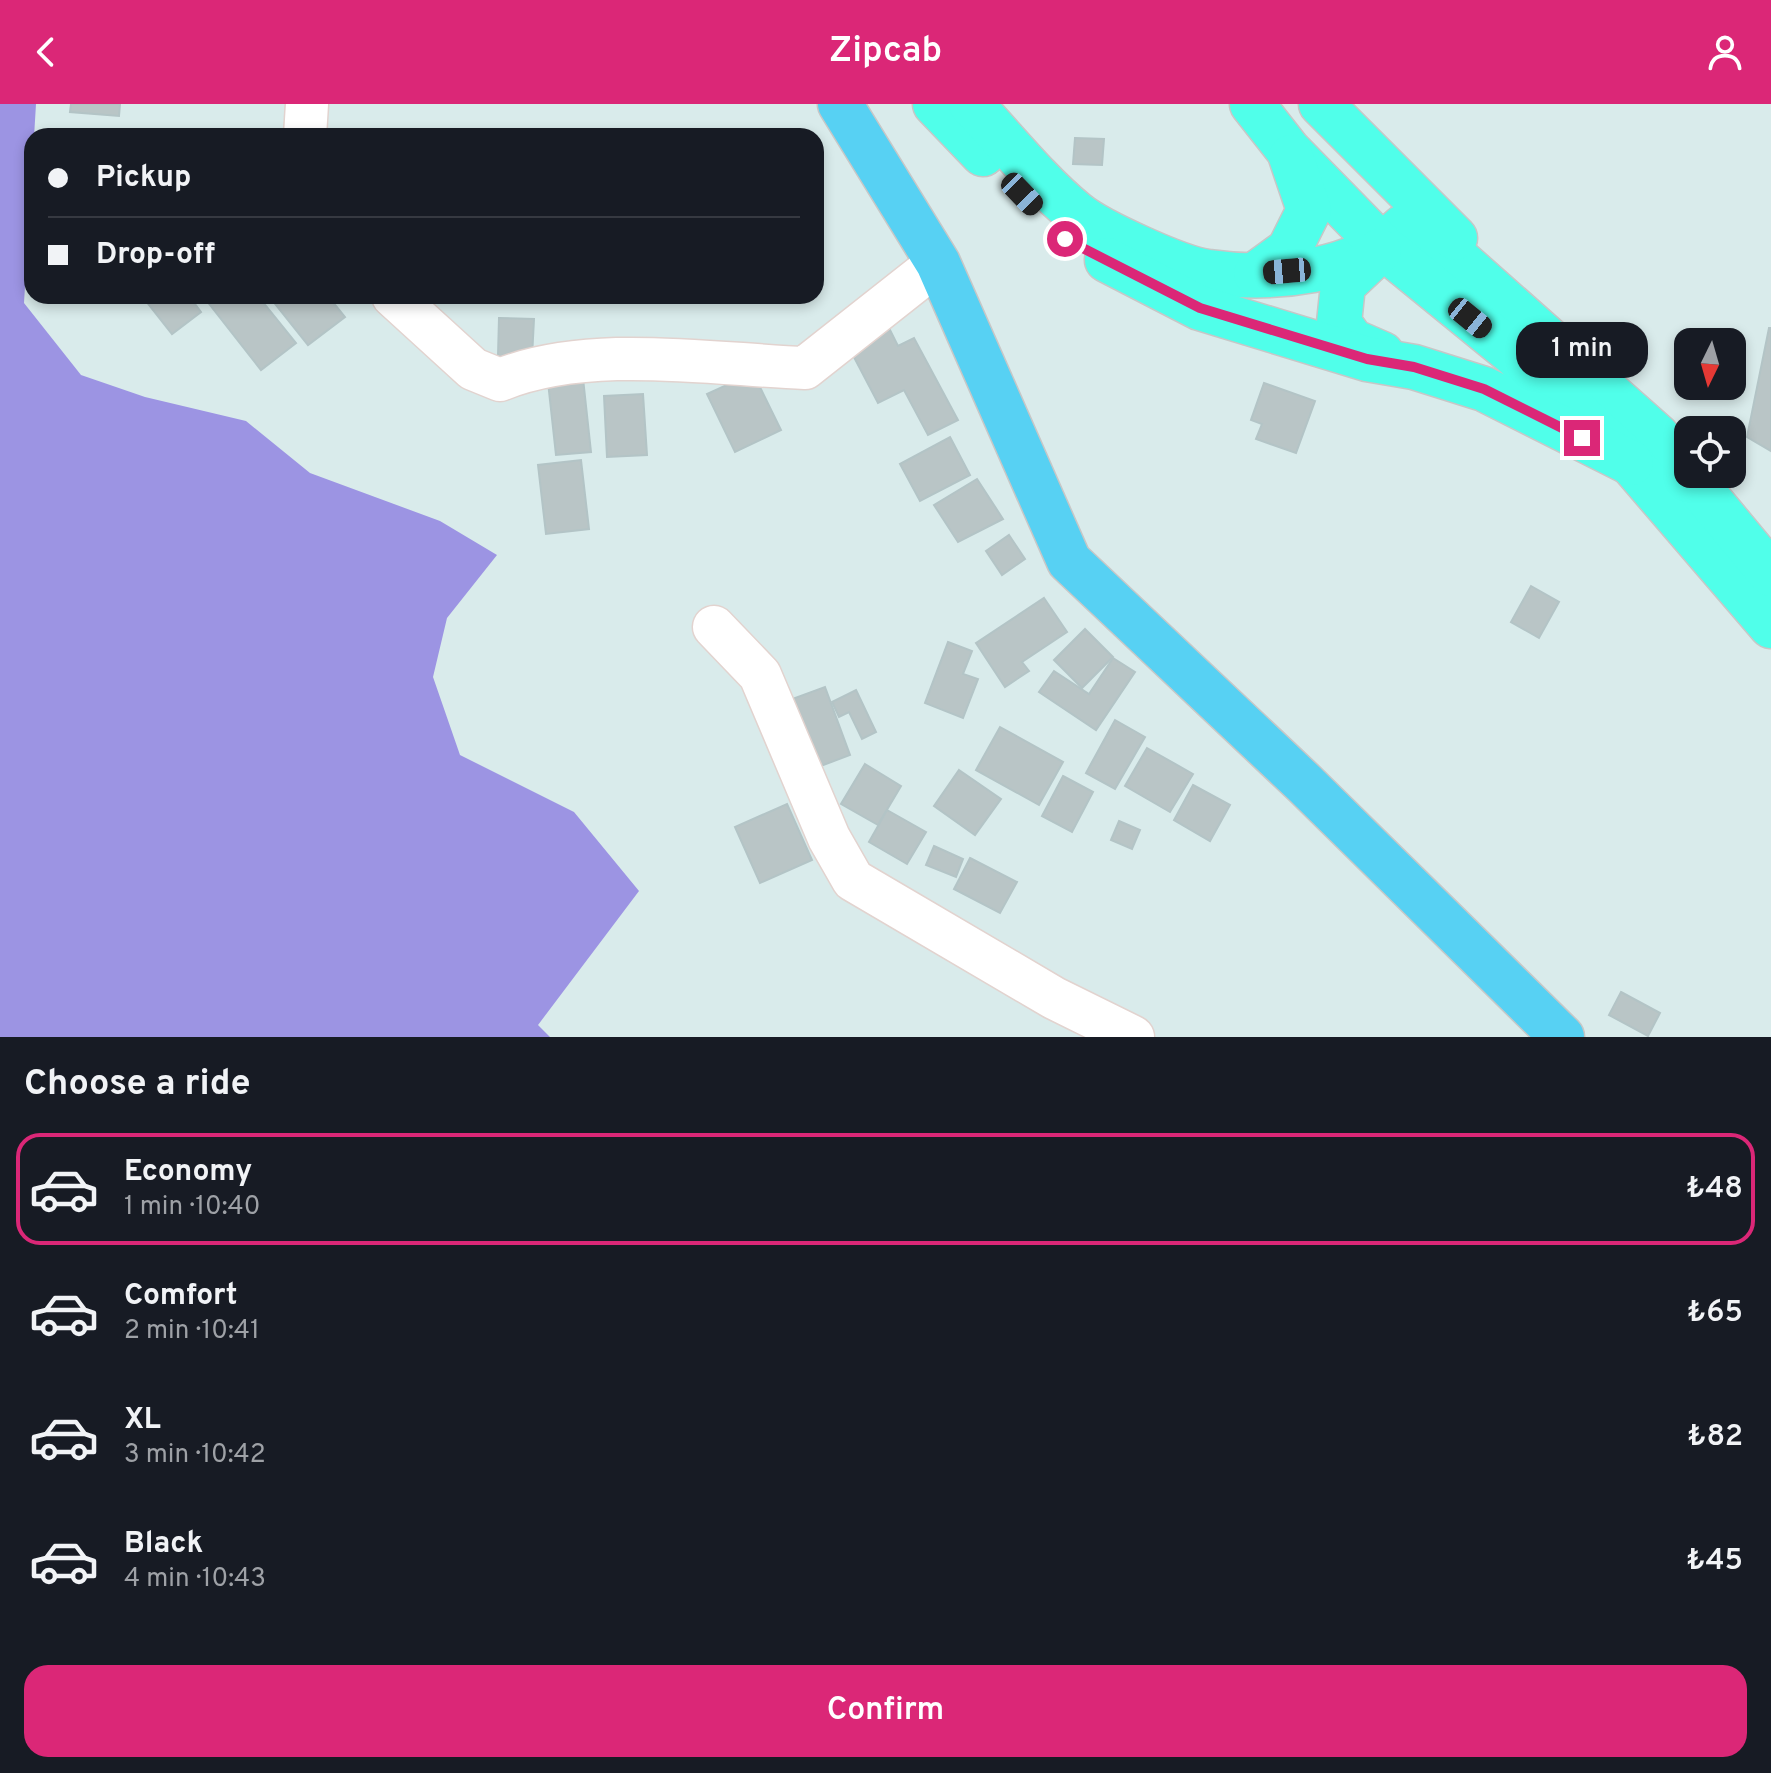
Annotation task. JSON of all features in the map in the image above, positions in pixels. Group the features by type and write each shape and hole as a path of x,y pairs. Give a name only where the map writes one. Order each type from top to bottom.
{"highway":[{"path":"935,104 1065,239 1200,308 1367,359 1414,367"},
{"path":"971,104 1077,214 1131,243 1206,272 1256,274 1319,269 1383,247"},
{"path":"1252,104 1289,151 1383,247 1513,353 1631,463 1771,626"},
{"path":"1321,104 1421,207 1674,433"},
{"path":"1256,274 1289,250 1309,210 1289,151"},
{"path":"1631,463 1484,389 1414,367 1352,341 1339,323 1343,285 1403,227 1427,232 1657,436 1674,457"},
{"path":"1700,488 1771,574"},
{"path":"1722,488 1771,546"}],"main road":[{"path":"840,104 938,263 1069,561 1305,784 1562,1037"}],"street":[{"path":"306,128 307,104"},
{"path":"402,304 473,369 500,380 529,368 585,359 805,368 938,263"},
{"path":"714,627 760,675 829,838 853,880 1054,998 1133,1037"}],"shaded area":[{"path":"0,104 36,104 35,128 24,128 24,304 81,375 145,397 246,421 310,473 440,521 497,555 447,618 433,677 460,755 574,812 639,891 538,1025 550,1037 0,1037"}],"building":[{"path":"71,104 120,104 119,116 70,112"},
{"path":"1075,138 1104,139 1102,165 1073,164"},
{"path":"148,304 195,304 201,312 172,334"},
{"path":"209,304 264,304 296,343 261,370"},
{"path":"275,304 334,304 345,317 308,345"},
{"path":"499,318 534,319 532,357 498,356"},
{"path":"886,322 898,346 914,338 958,420 928,435 904,390 878,403 846,342"},
{"path":"1771,328 1771,451 1747,437"},
{"path":"582,369 591,452 556,455 547,373"},
{"path":"753,373 781,430 735,452 707,394"},
{"path":"1264,383 1315,401 1296,453 1256,439 1262,424 1251,420"},
{"path":"643,394 647,455 607,457 604,396"},
{"path":"950,437 970,475 920,501 900,464"},
{"path":"581,460 589,529 546,534 538,465"},
{"path":"977,479 1003,519 958,542 934,505"},
{"path":"1009,535 1025,559 1002,575 986,551"},
{"path":"1531,586 1559,602 1539,638 1511,622"},
{"path":"1044,598 1067,632 1022,662 1029,671 1005,687 976,643"},
{"path":"1085,629 1113,657 1082,688 1054,660"},
{"path":"948,642 972,651 963,674 978,679 963,718 925,703"},
{"path":"1113,658 1135,672 1096,730 1039,692 1054,671 1089,694"},
{"path":"825,687 850,755 810,770 784,702"},
{"path":"856,690 876,732 862,739 849,712 839,717 832,702"},
{"path":"1115,720 1145,737 1115,789 1086,773"},
{"path":"1000,727 1063,762 1039,805 976,770"},
{"path":"1147,748 1193,774 1170,812 1125,786"},
{"path":"865,764 901,786 878,825 841,804"},
{"path":"959,770 1001,799 975,835 934,806"},
{"path":"1063,776 1093,792 1072,832 1042,816"},
{"path":"1193,785 1230,805 1210,841 1174,820"},
{"path":"787,804 812,860 760,883 735,827"},
{"path":"887,810 926,832 907,864 869,842"},
{"path":"1119,821 1140,830 1132,849 1111,840"},
{"path":"934,846 963,859 956,877 926,865"},
{"path":"970,858 1017,882 1000,913 954,889"},
{"path":"1621,992 1660,1013 1648,1036 1609,1015"}],"route":[{"path":"1065,239 1200,308 1367,359 1414,367 1484,389 1582,438"}]}
